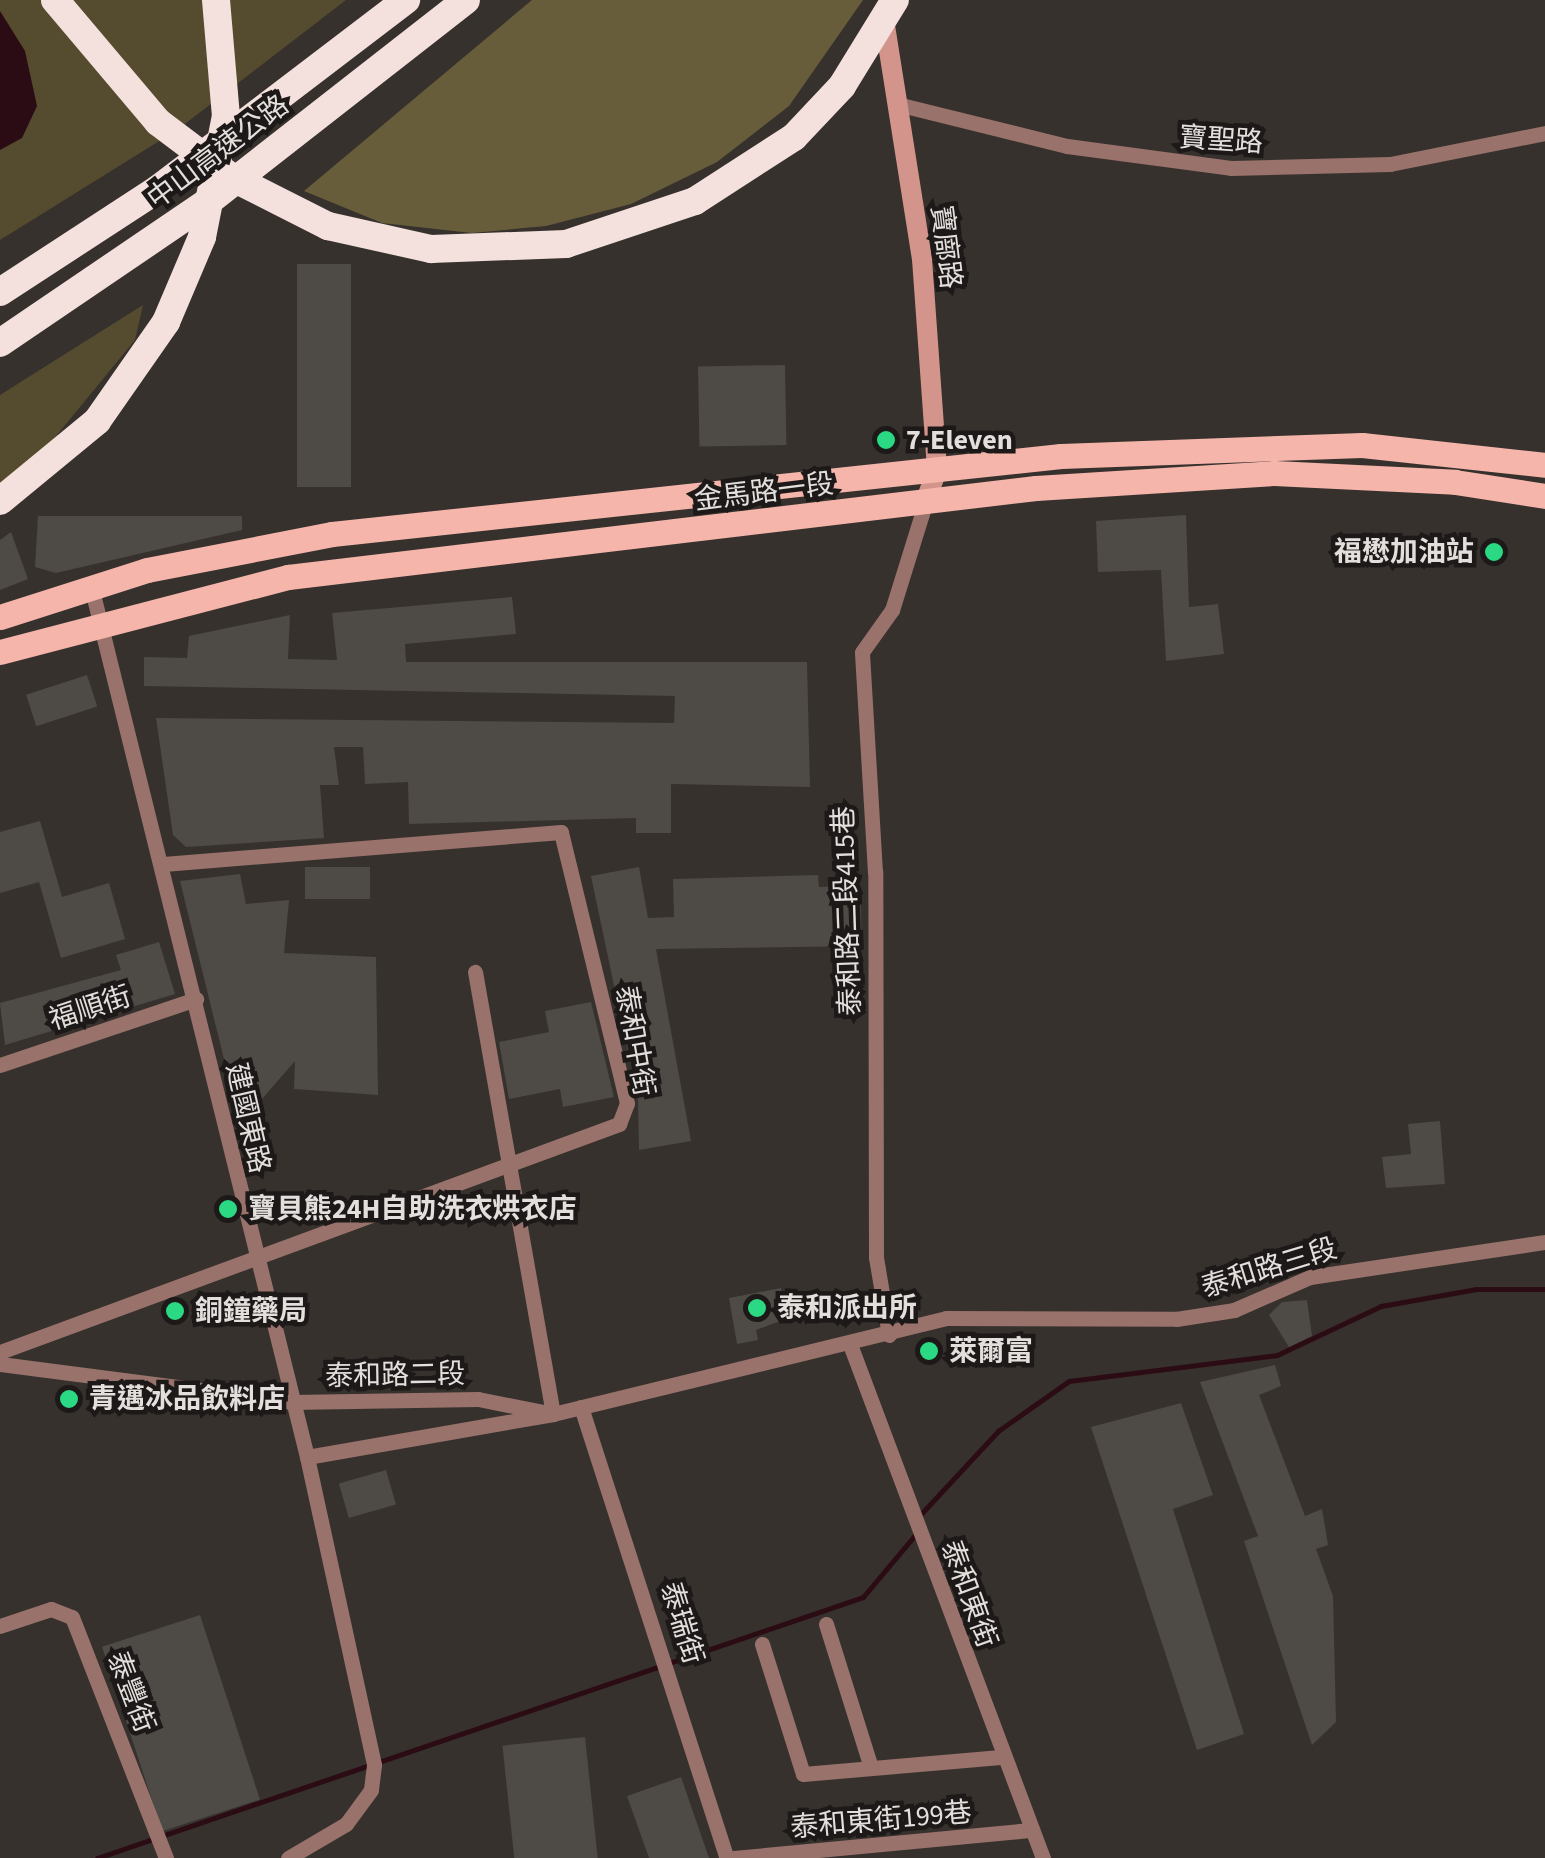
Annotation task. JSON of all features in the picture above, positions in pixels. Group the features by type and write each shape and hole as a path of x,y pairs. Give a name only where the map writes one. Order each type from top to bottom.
{"highway":[{"path":"55,0 158,122 244,185 328,226 380,240 496,251 566,244 640,223 747,171 842,86 894,0"},
{"path":"0,501 72,446 122,392 182,290 222,158 226,82 216,0"},
{"name":"中山高速公路","path":"0,292 158,189 406,0"},
{"name":"中山高速公路","path":"0,343 210,201 466,0"}],"main road":[{"name":"金馬路一段","path":"0,618 91,586 332,534 936,470 1271,444 1440,451 1545,465"},
{"name":"金馬路一段","path":"0,652 104,619 346,569 926,501 1274,474 1454,482 1545,496"}],"street":[{"name":"寶廍路","path":"882,0 922,259 936,470 926,501"},
{"name":"寶聖路","path":"897,104 1067,146 1232,168 1390,164 1545,133"},
{"name":"泰和路二段415巷","path":"889,1334 876,1257 874,872 862,652 892,610 926,501"},
{"name":"建國東路","path":"91,586 104,619 255,1261 307,1457 373,1770 346,1824 288,1858"},
{"name":"泰和中街","path":"0,1352 619,1124 626,1103 561,832 163,864"},
{"path":"474,972 504,1168 552,1414"},
{"name":"福順街","path":"0,1065 196,999"},
{"name":"泰和路三段","path":"889,1334 946,1318 1176,1319 1234,1310 1260,1292 1310,1277 1545,1242"},
{"name":"泰和路二段","path":"307,1457 552,1414 889,1334"},
{"name":"泰和東街","path":"851,1346 1043,1858"},
{"name":"泰和路二段","path":"0,1364 291,1402 478,1399 552,1414"},
{"name":"泰瑞街","path":"582,1407 730,1858"},
{"name":"泰豐街","path":"0,1626 51,1609 72,1617 165,1854"},
{"path":"826,1624 872,1768"},
{"path":"762,1644 803,1774 1002,1757"},
{"name":"泰和東街199巷","path":"730,1858 1032,1830"}],"shaded area":[{"path":"0,0 346,0 177,130 0,240"},
{"path":"532,0 863,0 789,106 717,162 631,204 546,226 472,233 382,223 304,191"},
{"path":"0,11 25,51 37,106 22,138 0,150"},
{"path":"143,305 135,340 29,469 0,486 0,395"}],"building":[{"path":"297,264 351,264 351,487 297,487"},
{"path":"785,365 786,445 699,447 698,367"},
{"path":"1186,515 1189,607 1218,604 1224,654 1166,661 1161,570 1098,572 1096,521"},
{"path":"38,516 242,516 242,530 56,573 35,567"},
{"path":"11,532 28,579 0,590 0,540"},
{"path":"512,597 516,634 405,644 406,662 807,662 810,787 671,784 671,833 636,833 636,818 409,824 408,782 365,784 363,747 334,747 339,785 320,785 324,838 186,847 173,835 156,718 674,723 675,696 144,686 144,657 187,658 189,636 290,615 288,659 337,660 332,613"},
{"path":"87,675 97,706 36,726 26,695"},
{"path":"40,821 62,897 109,883 125,939 61,958 39,882 0,893 0,832"},
{"path":"305,867 370,867 370,899 305,899"},
{"path":"639,867 648,918 674,917 673,879 818,875 819,887 860,886 862,946 656,949 691,1141 639,1150 638,1100 591,876"},
{"path":"240,874 246,904 289,900 284,953 376,957 378,1095 294,1089 295,1061 240,1124 180,881"},
{"path":"159,942 175,994 5,1045 0,1003 121,970 116,955"},
{"path":"591,1002 614,1097 563,1107 560,1089 509,1099 499,1042 549,1032 545,1011"},
{"path":"1440,1121 1445,1184 1386,1188 1382,1157 1411,1154 1408,1124"},
{"name":"泰和派出所","path":"781,1288 786,1319 756,1330 758,1340 737,1344 729,1298"},
{"path":"1307,1300 1312,1336 1289,1347 1269,1315 1282,1302"},
{"path":"1275,1365 1281,1386 1259,1395 1305,1516 1322,1509 1328,1545 1316,1549 1333,1596 1336,1722 1312,1745 1244,1541 1258,1536 1200,1382"},
{"path":"1181,1403 1213,1495 1173,1509 1244,1734 1197,1750 1091,1427"},
{"path":"386,1470 396,1505 349,1518 339,1484"},
{"path":"200,1615 260,1800 162,1831 102,1647"},
{"path":"585,1737 598,1858 514,1858 502,1746"},
{"path":"681,1777 709,1858 649,1858 627,1796"}],"waterway":[{"path":"920,1515 998,1431 1069,1381 1277,1355 1381,1306 1476,1289 1545,1289"},
{"path":"97,1858 863,1597 915,1535"}],"place":[{"name":"7-Eleven","path":"886,440"},
{"name":"福懋加油站","path":"1494,552"},
{"name":"寶貝熊24H自助洗衣烘衣店","path":"228,1209"},
{"name":"泰和派出所","path":"757,1308"},
{"name":"銅鐘藥局","path":"175,1311"},
{"name":"萊爾富","path":"929,1351"},
{"name":"青邁冰品飲料店","path":"69,1399"}]}
